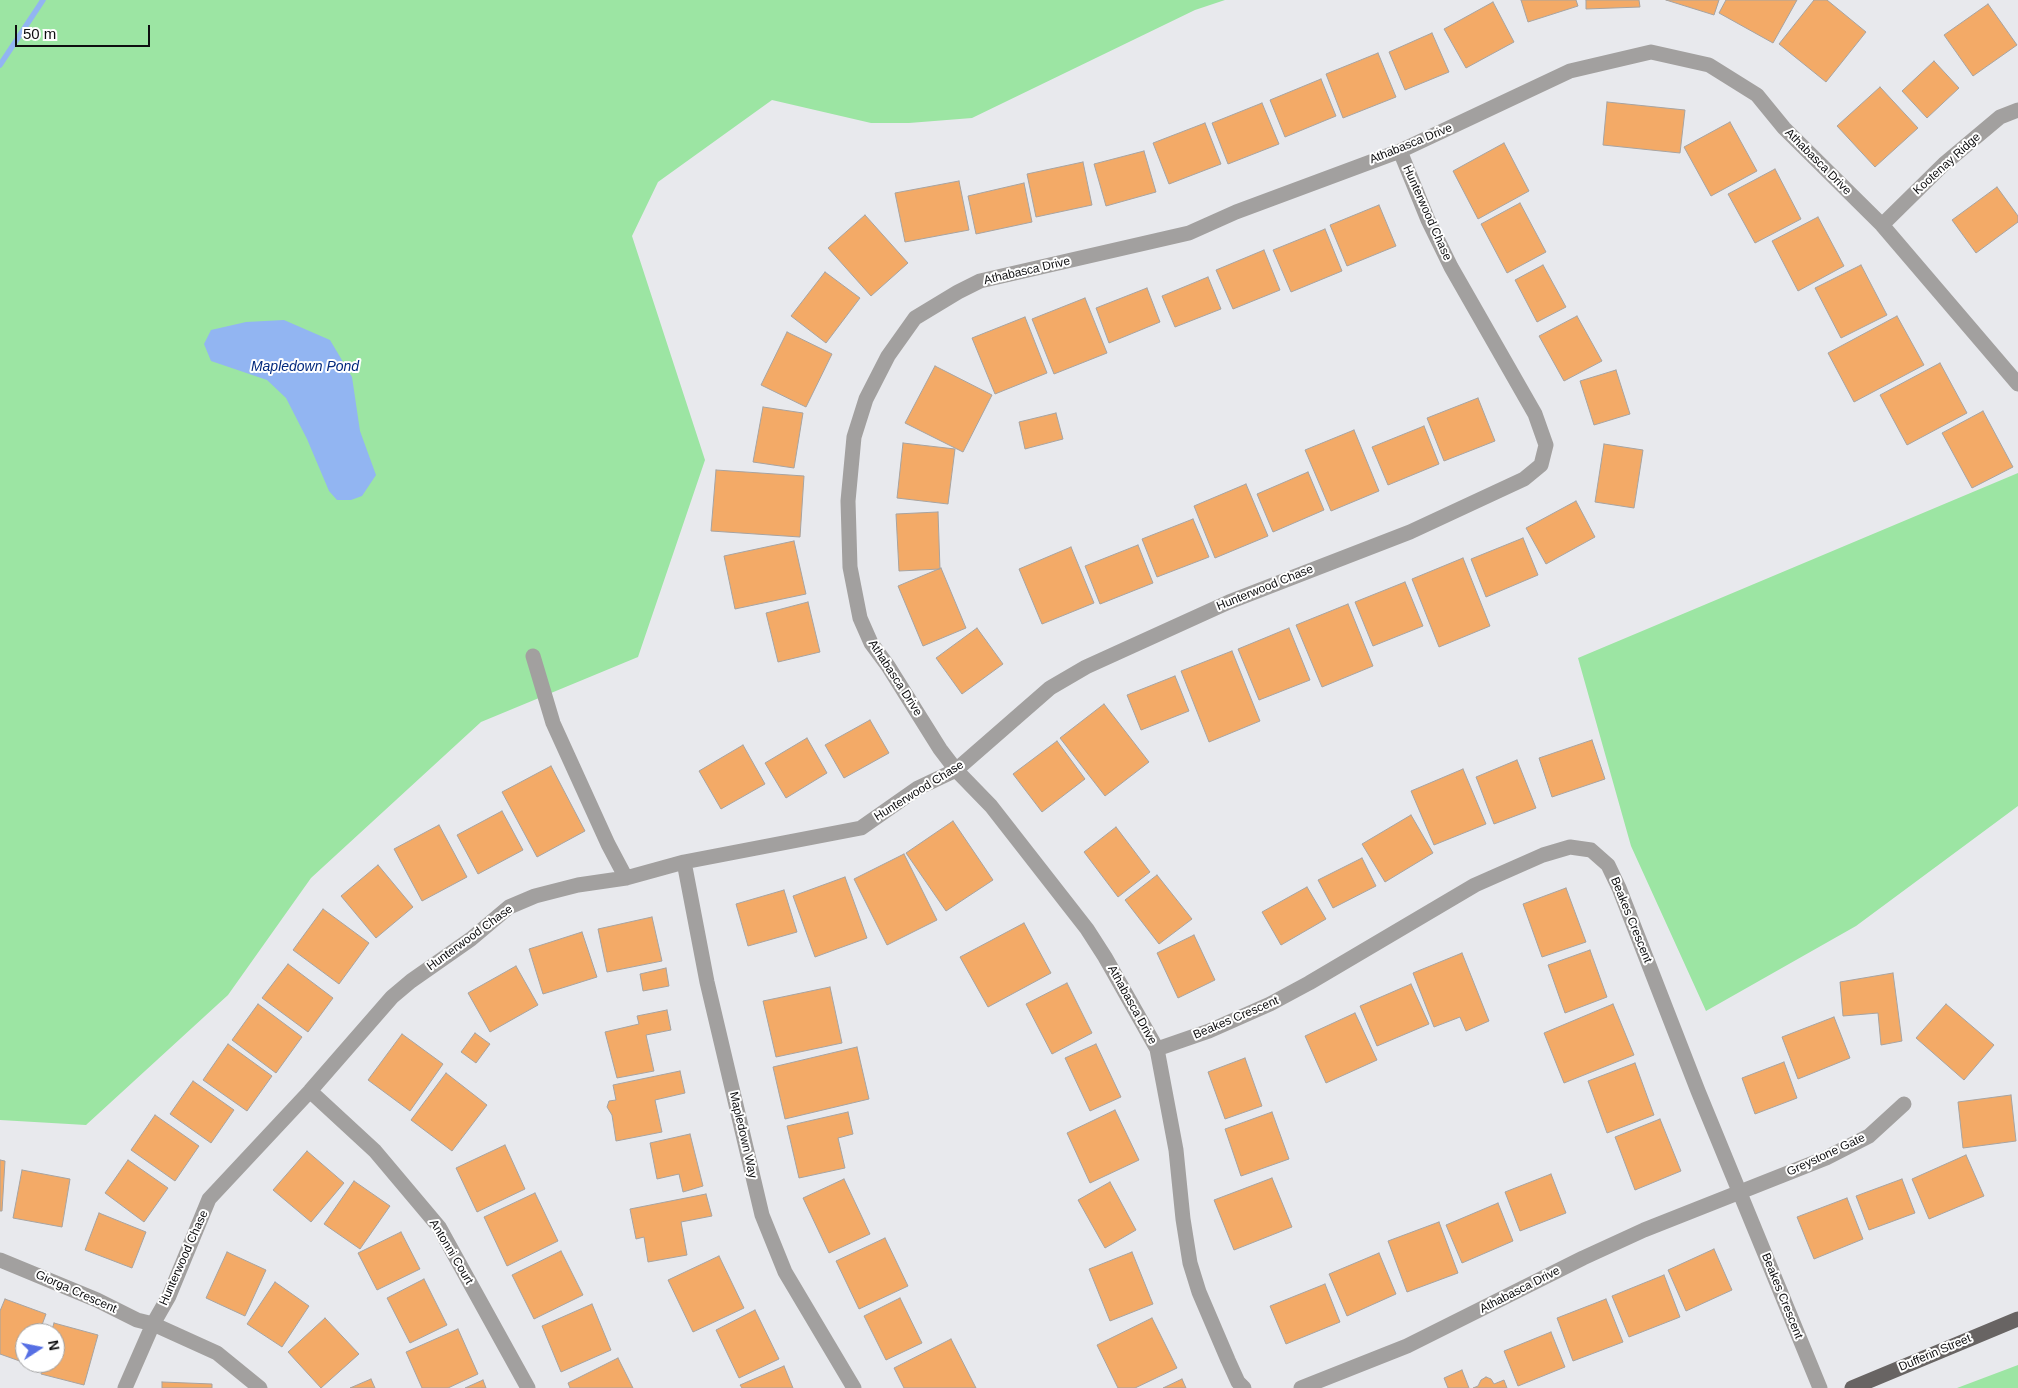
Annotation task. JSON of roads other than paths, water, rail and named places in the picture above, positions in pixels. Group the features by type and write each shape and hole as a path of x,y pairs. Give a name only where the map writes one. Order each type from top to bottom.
{"main road":[{"name":"Dufferin Street","path":"1852,1388 2018,1319"}],"street":[{"name":"Athabasca Drive","path":"1244,1388 1238,1382 1231,1367 1199,1292 1190,1263 1183,1219 1176,1150 1157,1049 1087,929 990,806 956,770 871,643 860,618 850,567 848,501 854,437 866,399 893,348 915,318 980,281 1189,232 1244,209 1400,151 1570,71 1652,52 1709,65 1757,95 1784,128 1882,226 2018,384"},
{"name":"Kootenay Ridge","path":"1882,226 1944,164 2000,117 2018,110"},
{"name":"Hunterwood Chase","path":"124,1388 153,1324 169,1296 209,1199 310,1091 392,997 410,981 471,939 509,908 534,896 578,885 626,878 684,862 861,828 918,788 956,770 1050,688 1086,667 1229,602 1410,532 1524,479 1541,465 1546,445 1535,414 1478,311 1451,267 1428,220 1400,151"},
{"path":"533,656 553,723 608,844 626,878"},
{"name":"Beakes Crescent","path":"1157,1049 1209,1031 1294,992 1475,885 1543,855 1570,847 1591,850 1608,865 1619,888 1740,1194 1820,1388"},
{"name":"Mapledown Way","path":"684,862 707,982 762,1215 785,1272 854,1388"},
{"name":"Antonni Court","path":"310,1091 375,1151 439,1227 528,1388"},
{"name":"Greystone Gate","path":"1740,1194 1826,1158 1869,1136 1904,1104"},
{"name":"Athabasca Drive","path":"1301,1388 1407,1346 1583,1258 1644,1230 1740,1194"},
{"name":"Giorga Crescent","path":"0,1260 218,1353 260,1388"}],"water":[{"name":"Mapledown Pond","path":"284,320 330,340 352,377 360,431 376,475 362,496 351,500 337,500 329,491 307,439 286,398 267,380 211,361 204,344 211,330 246,322"}],"waterway":[{"path":"0,65 43,0"}]}
